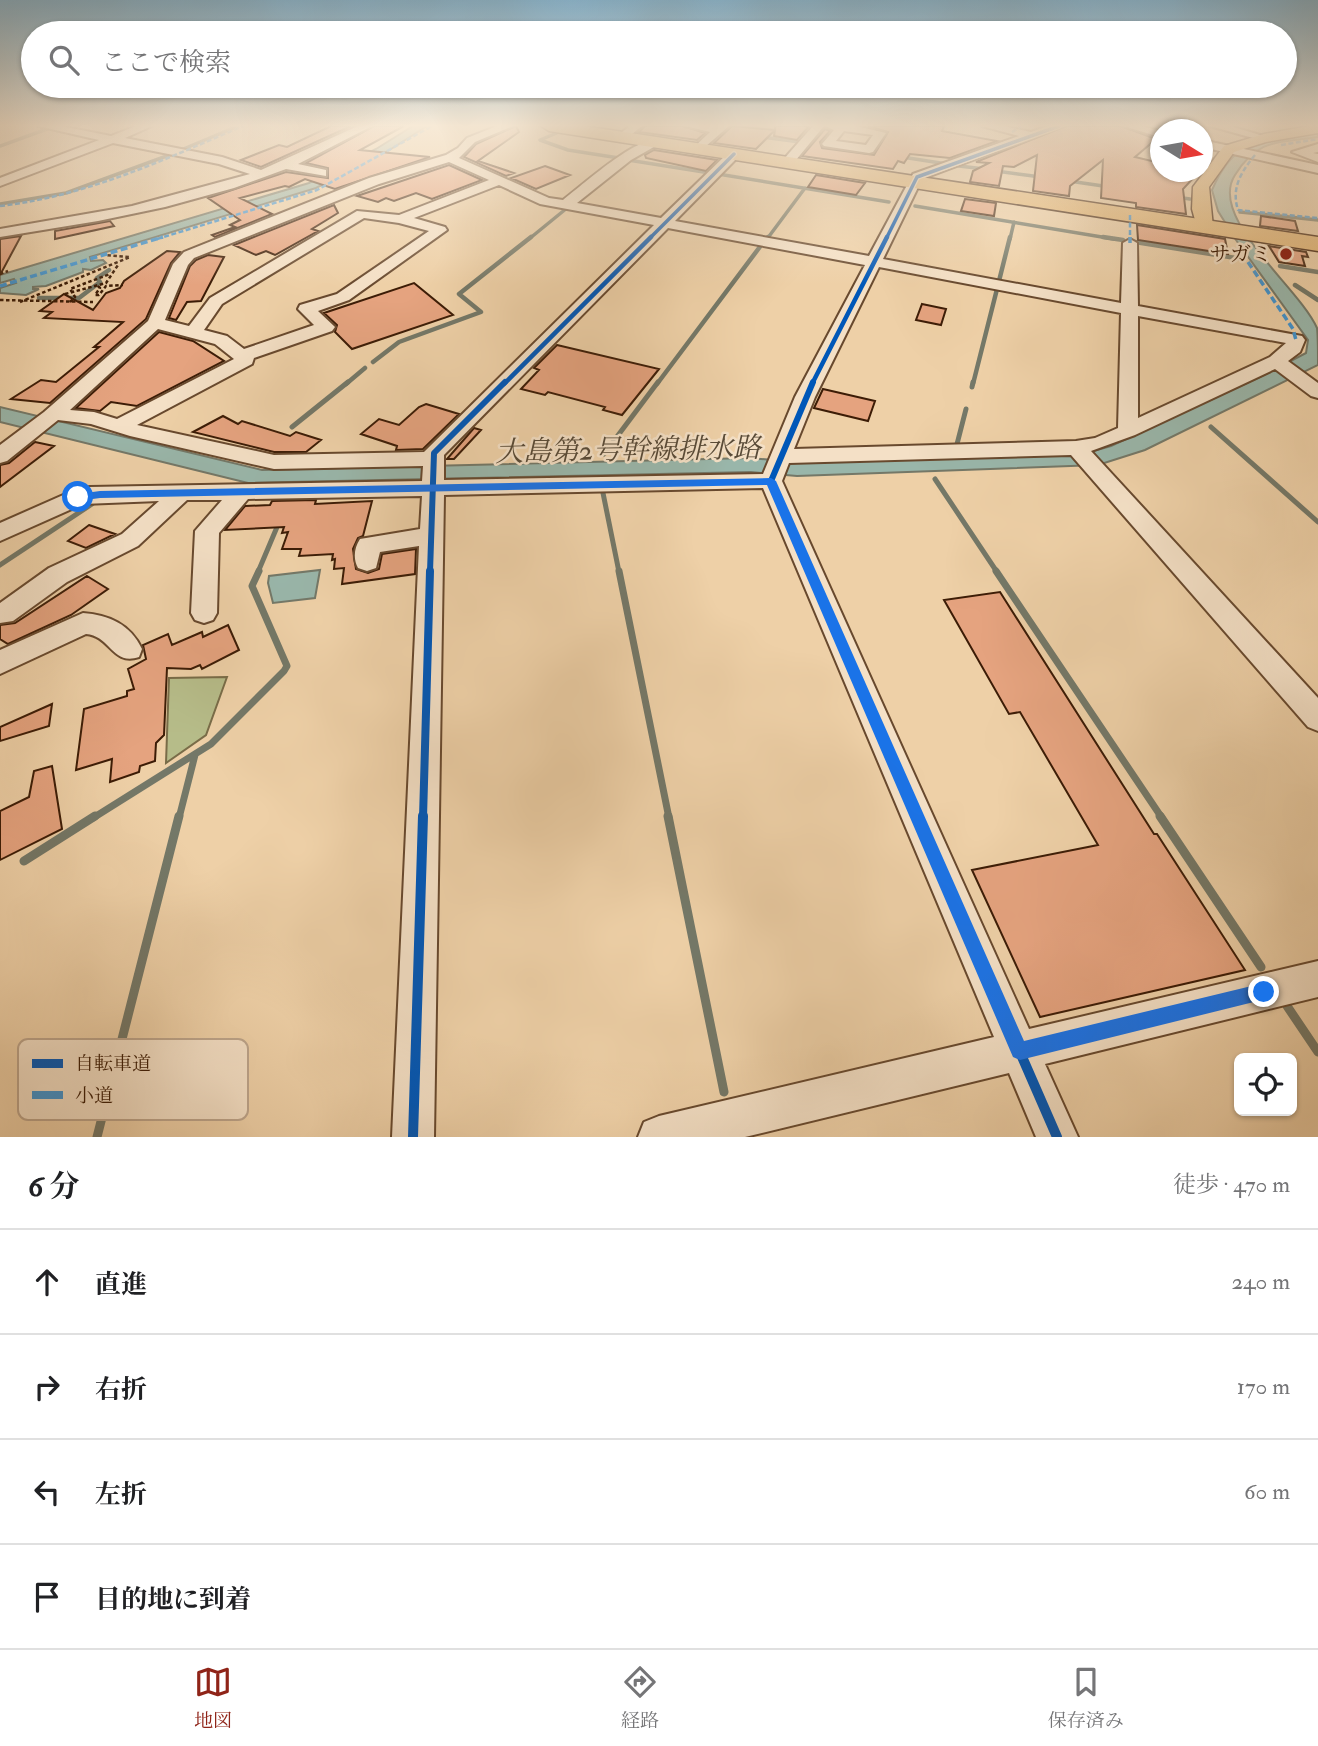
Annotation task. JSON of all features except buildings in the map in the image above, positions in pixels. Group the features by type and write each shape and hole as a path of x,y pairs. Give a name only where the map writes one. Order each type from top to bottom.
{"highway":[{"path":"895,179 1318,244"}],"main road":[{"path":"1208,179 1202,187 1200,209 1213,228"}],"street":[{"path":"0,233 103,216 221,188 247,179"},
{"path":"0,456 28,436 155,323 181,264 195,252 382,179"},
{"path":"566,205 599,179"},
{"path":"413,1137 434,453 709,179"},
{"path":"916,179 805,397 774,471 1057,1137"},
{"path":"52,415 94,418 130,430 274,462 433,473 774,471 1076,448 1100,443 1277,362 1294,348 1296,340 545,201 500,180 400,219"},
{"path":"193,333 216,301 356,212 400,219 440,230 343,297 306,309 326,327 242,356"},
{"path":"1128,431 1130,243"},
{"path":"121,425 241,365 246,360 221,340 155,323"},
{"path":"1277,362 1318,392"},
{"path":"1077,449 1318,718"},
{"path":"0,533 78,497 242,492 433,473"},
{"path":"204,613 206,531 242,492"},
{"path":"4,614 58,575 130,540 182,493"},
{"path":"367,562 368,545 431,536"},
{"path":"3,657 83,623 104,625 129,649"},
{"path":"659,1137 1318,979"}],"path":[{"path":"20,302 121,263 130,257 105,255"},
{"path":"65,295 106,284 121,263"},
{"path":"0,274 8,271"},
{"path":"72,300 70,289 112,273"},
{"path":"82,278 85,284"},
{"path":"97,286 100,288 95,296 106,286 123,285"},
{"path":"0,300 93,302"}],"green space":[{"path":"227,677 206,735 166,763 169,678"}],"shaded area":[{"path":"317,179 333,179 316,188 90,257 91,261 103,260 106,263 91,270 83,269 83,272 46,286 33,287 39,289 26,295 0,293 0,288 16,283 14,279 0,283 0,275"},
{"path":"1217,179 1234,179 1230,192 1234,211 1244,232 1317,328 1318,365 1145,450 1098,465 797,476 751,472 248,483 0,422 0,407 262,470 749,458 797,462 1090,452 1111,446 1306,353 1308,340 1236,240 1218,211 1212,190"},
{"path":"320,570 315,598 273,603 269,576"}],"waterway":[{"path":"0,204 66,193 104,179"},
{"path":"749,179 805,188"},
{"path":"1069,181 1110,187"},
{"path":"767,239 805,188"},
{"path":"805,188 889,202"},
{"path":"1176,197 1190,199"},
{"path":"915,206 1014,222"},
{"path":"529,239 567,208"},
{"path":"1240,212 1318,220"},
{"path":"1010,239 1014,222"},
{"path":"1014,222 1114,239"},
{"path":"373,362 399,342 481,312 459,294 531,237"},
{"path":"999,281 1010,237"},
{"path":"1103,237 1123,240"},
{"path":"1135,242 1242,259"},
{"path":"657,384 762,244"},
{"path":"1280,266 1318,272"},
{"path":"39,298 79,298 100,282 97,278 109,270"},
{"path":"1295,285 1318,300"},
{"path":"973,384 997,289"},
{"path":"346,384 365,368"},
{"path":"292,427 348,382"},
{"name":"大島第2号幹線排水路","path":"604,454 658,382"},
{"path":"972,387 973,382"},
{"path":"956,448 966,409"},
{"path":"1211,427 1318,522"},
{"path":"935,479 997,572"},
{"path":"603,493 619,572"},
{"path":"0,565 92,504"},
{"path":"258,572 280,520"},
{"path":"93,818 211,744 284,671 287,666 252,586 259,571"},
{"path":"619,571 669,818"},
{"path":"996,571 1162,818"},
{"path":"179,818 195,755"},
{"path":"24,861 95,816"},
{"path":"122,1039 179,816"},
{"path":"668,816 724,1092"},
{"path":"1160,816 1261,967"},
{"path":"1287,1006 1318,1052"},
{"path":"97,1137 101,1120"}],"marked path":[{"path":"0,206 63,196 116,179"},
{"path":"0,286 317,190 337,179"},
{"path":"1239,179 1235,195 1238,210 1318,218"},
{"path":"1130,215 1130,243"},
{"path":"1248,262 1293,329 1296,340"}],"cycle path":[{"path":"413,1137 434,453 709,179"},
{"path":"916,179 805,397 771,481 1057,1137"}],"place":[{"name":"サガミ","path":"1286,254"}],"route":[{"path":"78,497 771,481 1020,1051 1264,992"}]}
